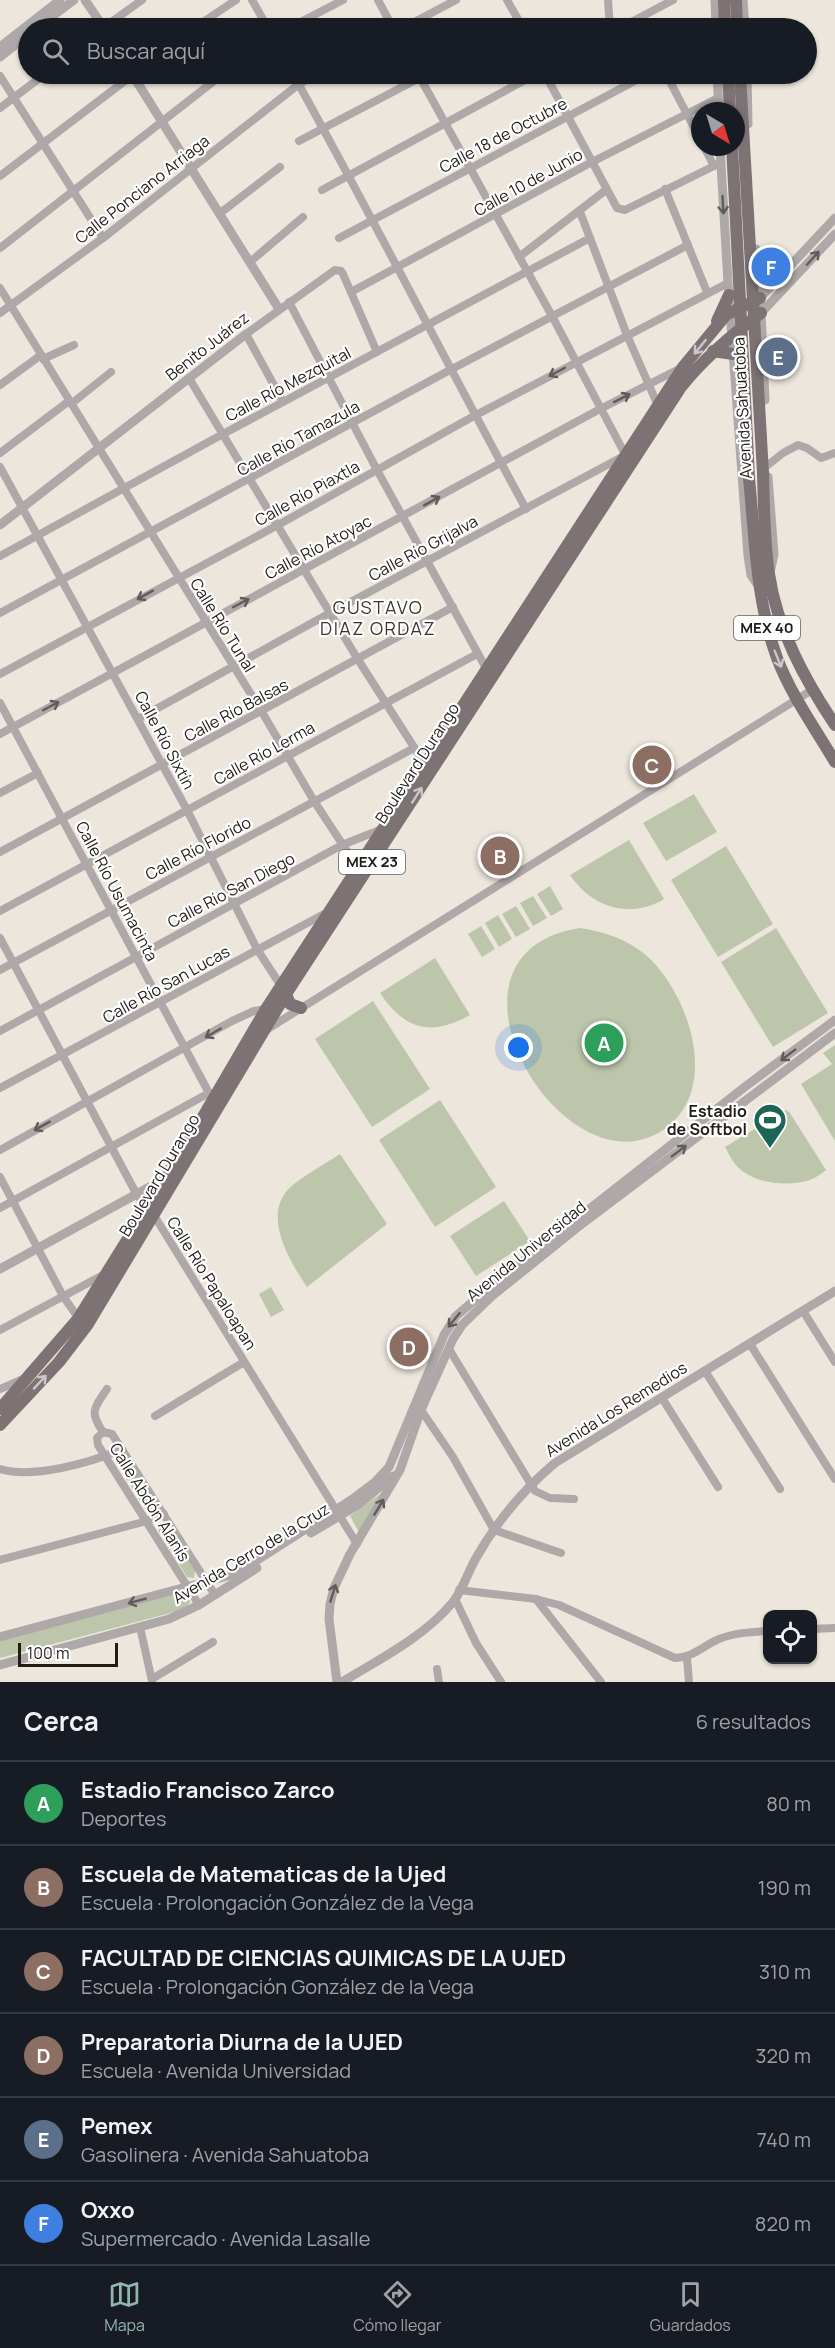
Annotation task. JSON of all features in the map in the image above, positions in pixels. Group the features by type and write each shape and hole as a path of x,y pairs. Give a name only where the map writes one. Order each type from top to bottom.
{"main road":[{"path":"724,0 725,18"},
{"path":"736,0 737,18"},
{"path":"731,102 733,84"},
{"name":"Avenida Sahuatoba","path":"735,84 765,469 769,575 779,616 812,690 835,725"},
{"name":"Avenida Sahuatoba","path":"732,156 746,476 759,587 766,625 775,651 797,699 835,762"},
{"path":"716,326 728,289"},
{"name":"Boulevard Durango","path":"1,1422 59,1362 151,1212 165,1179 215,1097 258,1033 328,912 360,872 629,460 661,410 683,367 730,312 760,298"},
{"name":"Boulevard Durango","path":"661,410 713,351 762,313"},
{"path":"713,351 734,358"},
{"name":"Boulevard Durango","path":"258,1033 266,1009 284,990 345,904 382,829 428,768"},
{"path":"284,990 290,1004 301,1008"},
{"name":"Boulevard Durango","path":"0,1409 83,1322 106,1274 179,1175 215,1097"}],"street":[{"path":"37,18 60,0"},
{"path":"50,18 74,0"},
{"path":"85,0 97,18"},
{"path":"118,18 142,0"},
{"path":"209,18 236,0"},
{"path":"252,0 262,18"},
{"path":"308,18 344,0"},
{"path":"378,0 388,18"},
{"path":"422,18 456,0"},
{"path":"507,0 515,18"},
{"path":"608,0 609,18"},
{"path":"640,18 662,3 673,0"},
{"path":"715,0 716,18"},
{"path":"743,0 744,18"},
{"path":"0,47 18,33"},
{"path":"0,57 18,43"},
{"path":"0,76 103,238"},
{"path":"0,108 32,84"},
{"path":"0,176 120,84"},
{"path":"139,84 279,309"},
{"path":"0,248 210,84"},
{"path":"299,84 474,416 526,509"},
{"name":"Calle Ponciano Arriaga","path":"0,313 103,238 299,84"},
{"path":"299,141 406,84"},
{"path":"426,84 444,123 629,460"},
{"path":"322,190 517,84"},
{"path":"550,84 617,208 625,210 717,164"},
{"name":"Calle 18 de Octubre","path":"339,238 629,84"},
{"path":"671,84 691,122"},
{"path":"718,102 718,98 727,84"},
{"path":"738,84 748,108 762,313 765,469"},
{"name":"Calle 10 de Junio","path":"351,292 591,162 686,112 718,98"},
{"path":"745,111 748,108"},
{"path":"711,156 717,164"},
{"path":"718,156 717,164 746,476 757,474 783,453 798,446 807,448 821,458 835,453"},
{"path":"219,214 280,167"},
{"path":"664,189 707,292"},
{"path":"519,257 606,190"},
{"path":"580,212 627,335 661,410"},
{"path":"249,262 303,217"},
{"path":"760,298 835,218"},
{"path":"762,313 835,234"},
{"path":"818,236 826,244"},
{"name":"Calle Río Mezquital","path":"0,556 590,238"},
{"name":"Calle Río Tamazula","path":"0,614 450,370 688,245"},
{"name":"Benito Juárez","path":"0,525 246,334 335,270 341,271 351,292"},
{"path":"728,289 744,285 758,274"},
{"name":"Calle Río Tunal","path":"0,288 314,801 360,872"},
{"name":"Calle Río Piaxtla","path":"0,674 707,292 728,289"},
{"path":"351,292 376,352"},
{"path":"289,302 377,470 489,673"},
{"path":"246,334 283,402"},
{"path":"0,385 42,357 74,345"},
{"path":"734,358 752,358 763,367"},
{"name":"Calle Río Atoyac","path":"0,734 600,409 683,367"},
{"path":"0,453 111,372"},
{"path":"189,378 357,658 428,768"},
{"name":"Calle Río Grijalva","path":"138,719 330,613 526,509 629,460"},
{"name":"Calle Río Sixtín","path":"0,467 187,810 257,949 284,990"},
{"name":"Calle Río Balsas","path":"0,852 453,608"},
{"name":"Calle Río Lerma","path":"0,911 477,654"},
{"path":"258,1033 812,690"},
{"name":"Calle Río Usumacinta","path":"0,703 186,1048 215,1097"},
{"name":"Calle Río Florido","path":"0,970 414,748"},
{"path":"0,793 39,773"},
{"name":"Calle Río San Diego","path":"0,1030 342,845 382,829"},
{"name":"Calle Río San Lucas","path":"0,1088 345,904"},
{"name":"Calle Río Papaloapan","path":"0,938 137,1195 151,1212 357,1544"},
{"path":"0,1150 243,1016 266,1009"},
{"name":"Avenida Universidad","path":"340,1682 329,1619 334,1588 400,1470 422,1410 462,1325 492,1296 835,1020"},
{"name":"Avenida Universidad","path":"389,1467 444,1335 456,1316 549,1239 835,1033"},
{"path":"0,1208 111,1148 215,1097"},
{"path":"0,1269 165,1179 179,1175"},
{"path":"0,1176 63,1296 83,1322"},
{"path":"0,1330 106,1274"},
{"name":"Avenida Los Remedios","path":"340,1682 425,1628 457,1595 494,1530 531,1485 555,1463 835,1291"},
{"path":"803,1311 835,1362"},
{"path":"750,1344 835,1479"},
{"path":"449,1349 531,1485 539,1494 549,1498 574,1499"},
{"path":"155,1416 244,1362"},
{"path":"705,1371 780,1489"},
{"path":"0,1389 30,1376"},
{"path":"103,1432 94,1419 93,1412 107,1389"},
{"path":"662,1398 718,1487"},
{"path":"422,1410 453,1456 494,1530 561,1553"},
{"name":"Calle Abdón Alanís","path":"199,1605 97,1440 103,1432 111,1433 122,1449 215,1595"},
{"path":"0,1469 13,1473 36,1472 106,1456 122,1449"},
{"name":"Avenida Cerro de la Cruz","path":"0,1665 140,1627 199,1605 338,1512 389,1467"},
{"name":"Avenida Cerro de la Cruz","path":"0,1637 189,1587 245,1568 338,1512 358,1505 400,1470"},
{"path":"0,1560 147,1521 164,1514"},
{"path":"501,1682 476,1643 457,1595 536,1599 568,1608 675,1658 687,1658 721,1638 763,1631"},
{"path":"536,1599 601,1682"},
{"path":"140,1627 152,1681 213,1642"},
{"path":"817,1629 835,1628"},
{"path":"687,1658 689,1682"},
{"path":"437,1669 439,1682"}],"green space":[{"path":"694,794 717,832 666,861 643,823"},
{"path":"629,840 664,899 638,909 612,907 600,902 579,886 570,875"},
{"path":"726,846 773,924 718,957 671,880"},
{"path":"550,886 563,909 551,916 537,894"},
{"path":"533,896 547,918 533,926 520,903"},
{"path":"516,906 530,929 516,937 502,914"},
{"path":"498,915 512,939 499,947 485,923"},
{"path":"481,926 495,949 482,957 468,934"},
{"path":"579,928 610,935 639,950 655,964 680,1002 689,1025 694,1048 695,1072 691,1094 680,1114 663,1130 624,1142 585,1130 550,1103 524,1064 509,1021 510,980 532,947"},
{"path":"776,928 828,1013 773,1047 721,962"},
{"path":"435,958 470,1015 443,1026 420,1026 399,1015 380,993"},
{"path":"373,1001 430,1089 372,1127 315,1039"},
{"path":"835,1045 835,1141 801,1084 832,1064 823,1053"},
{"path":"440,1100 496,1187 435,1227 379,1140"},
{"path":"786,1110 826,1170 810,1180 791,1183 760,1180 742,1171 725,1147"},
{"path":"340,1154 387,1224 307,1287 282,1241 278,1215 280,1203 286,1192 296,1182"},
{"path":"504,1201 530,1241 476,1276 450,1236"},
{"path":"271,1287 284,1310 271,1317 259,1294"},
{"path":"125,1460 154,1504 151,1511 145,1509 119,1466 119,1461"},
{"path":"383,1492 360,1534 350,1516"},
{"path":"165,1524 195,1571 194,1578 187,1577 159,1532 159,1526"},
{"path":"181,1593 190,1598 190,1603 182,1610 0,1658 0,1641"}],"place":[{"name":"Oxxo","path":"771,267"},
{"name":"Pemex","path":"778,357"},
{"name":"FACULTAD DE CIENCIAS QUIMICAS DE LA UJED","path":"652,765"},
{"name":"Escuela de Matematicas de la Ujed","path":"500,856"},
{"name":"Estadio Francisco Zarco","path":"604,1043"},
{"name":"Estadio de Softbol","path":"770,1149"},
{"name":"Preparatoria Diurna de la UJED","path":"409,1347"}],"district":[{"name":"GUSTAVO DIAZ ORDAZ","path":"378,618"}]}
